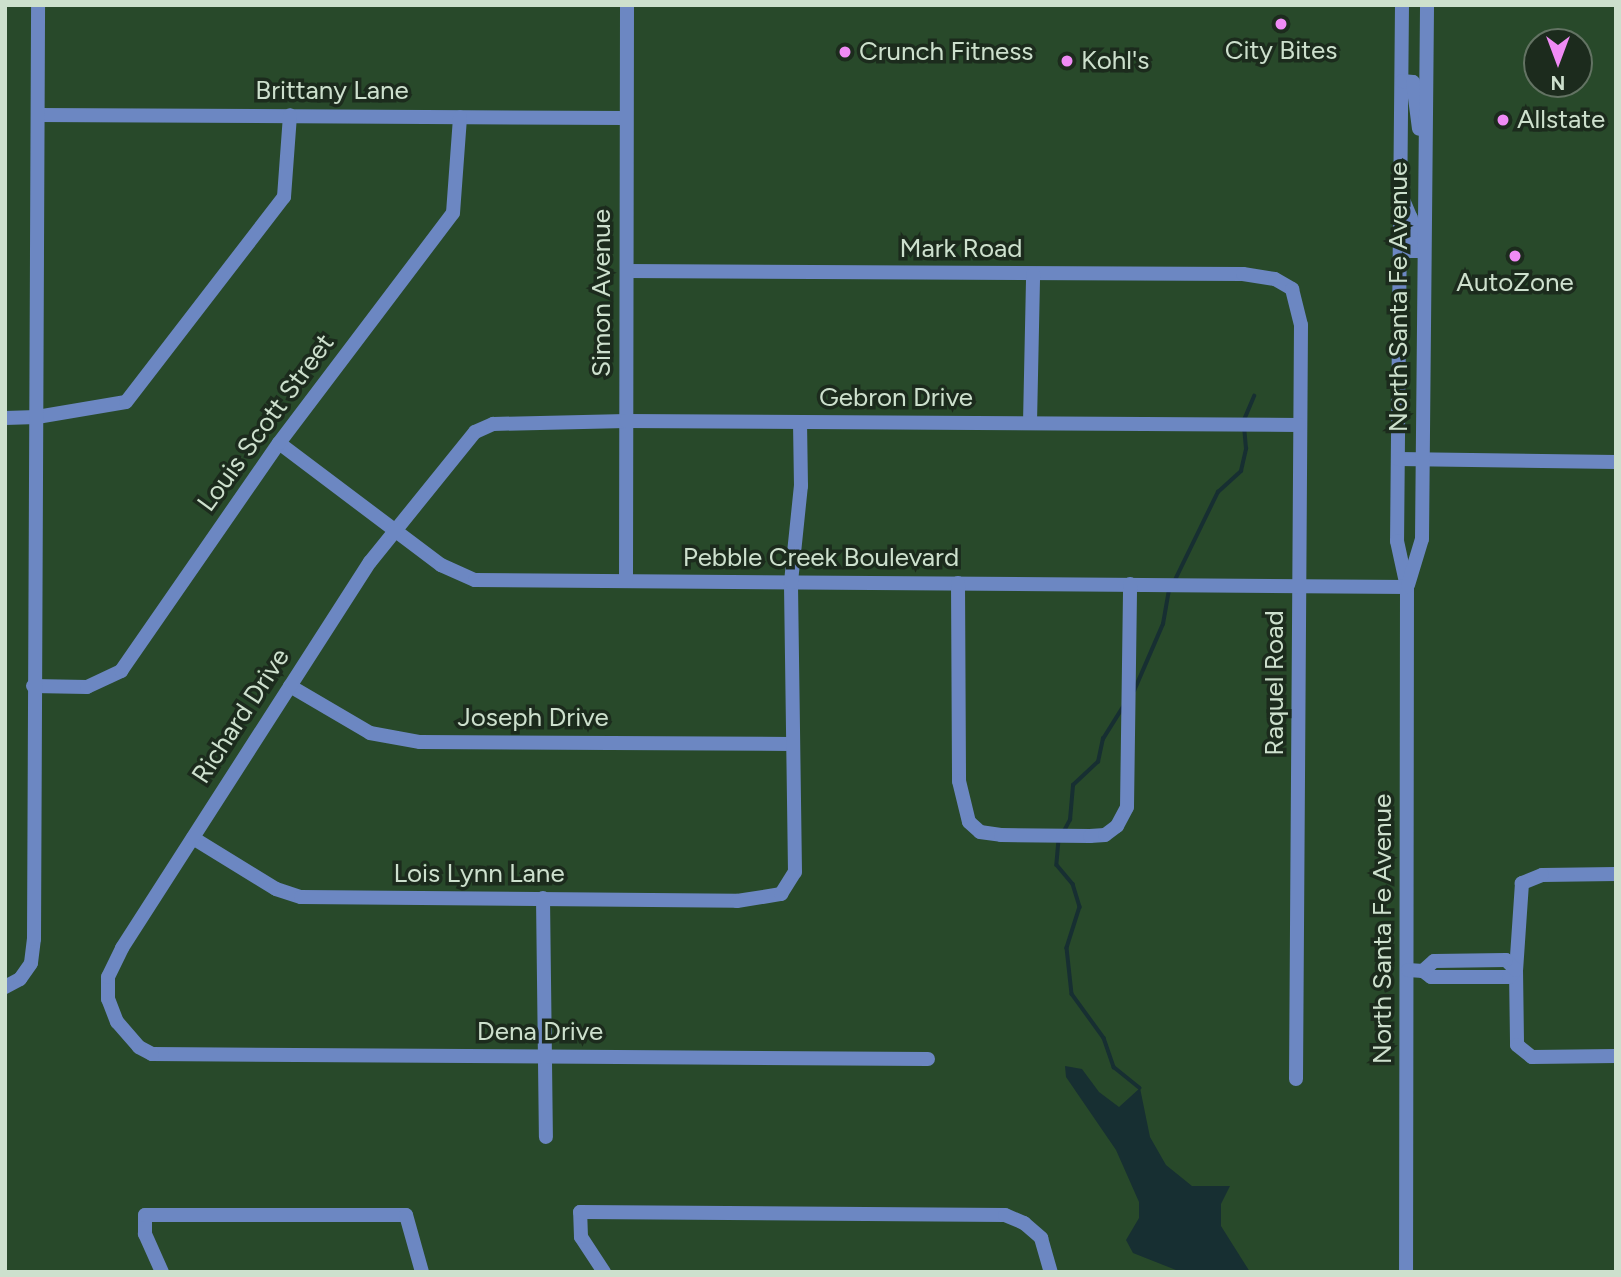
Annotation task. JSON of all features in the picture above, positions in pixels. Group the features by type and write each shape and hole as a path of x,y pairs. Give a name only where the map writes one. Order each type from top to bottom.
{"street":[{"path":"5,987 20,979 31,963 34,939 38,5"},
{"name":"Simon Avenue","path":"626,581 627,5"},
{"name":"North Santa Fe Avenue","path":"1402,5 1398,541 1408,587 1406,1272"},
{"name":"North Santa Fe Avenue","path":"1408,587 1423,538 1423,147 1427,5"},
{"path":"1402,80 1413,82 1413,103 1423,147"},
{"name":"Brittany Lane","path":"38,115 626,118"},
{"path":"5,418 37,417 125,402 284,197 290,115"},
{"name":"Louis Scott Street","path":"33,686 87,687 121,671 279,443 453,213 460,117"},
{"path":"1399,191 1411,218 1411,251 1423,251"},
{"name":"Mark Road","path":"627,271 1243,274 1275,279 1292,289"},
{"path":"1030,423 1033,274"},
{"name":"Raquel Road","path":"1292,289 1301,325 1296,1079"},
{"name":"Gebron Drive","path":"493,424 626,421 1299,425"},
{"path":"791,744 791,582 801,486 800,423"},
{"name":"Richard Drive","path":"152,1054 139,1047 117,1022 108,999 108,977 193,838 370,562 399,531 463,445 493,424"},
{"name":"Pebble Creek Boulevard","path":"279,443 399,531 440,565 475,580 1408,587"},
{"path":"1398,459 1616,462"},
{"path":"958,583 960,781 969,822 980,832 1090,836 1105,835 1117,827 1127,807 1130,584"},
{"name":"Joseph Drive","path":"290,686 370,733 420,743 791,744"},
{"name":"Lois Lynn Lane","path":"193,838 276,888 301,897 737,901 781,894 795,872 791,744"},
{"path":"1616,874 1542,875 1522,883 1516,970 1517,1045 1532,1057 1616,1056"},
{"path":"543,898 546,1137"},
{"path":"1423,971 1434,961 1477,960 1506,960 1516,970"},
{"path":"1477,960 1478,978"},
{"path":"1408,970 1423,971 1431,977 1478,978 1509,977 1516,970"},
{"name":"Dena Drive","path":"152,1054 928,1059"},
{"path":"604,1272 581,1237 580,1212 1005,1215 1024,1223 1041,1238 1051,1272"},
{"path":"162,1272 145,1234 145,1215 405,1215 422,1272"}],"water":[{"path":"1065,1066 1082,1069 1099,1092 1119,1107 1140,1088 1150,1137 1166,1165 1192,1186 1230,1186 1221,1204 1221,1226 1250,1272 1181,1272 1133,1253 1126,1240 1139,1218 1139,1202 1116,1150 1066,1077"}],"waterway":[{"path":"1244,420 1254,396"},
{"path":"1175,580 1218,492 1241,471 1246,449 1244,427"},
{"path":"1134,691 1163,624 1169,590"},
{"path":"1063,833 1070,820 1073,785 1098,762 1103,739 1124,706"},
{"path":"1059,840 1057,865 1073,884 1080,907 1067,948 1072,994 1104,1038 1114,1067 1140,1088"}],"place":[{"name":"City Bites","path":"1281,24"},
{"name":"Crunch Fitness","path":"845,52"},
{"name":"Kohl's","path":"1067,61"},
{"name":"Allstate","path":"1503,120"},
{"name":"AutoZone","path":"1515,256"}]}
